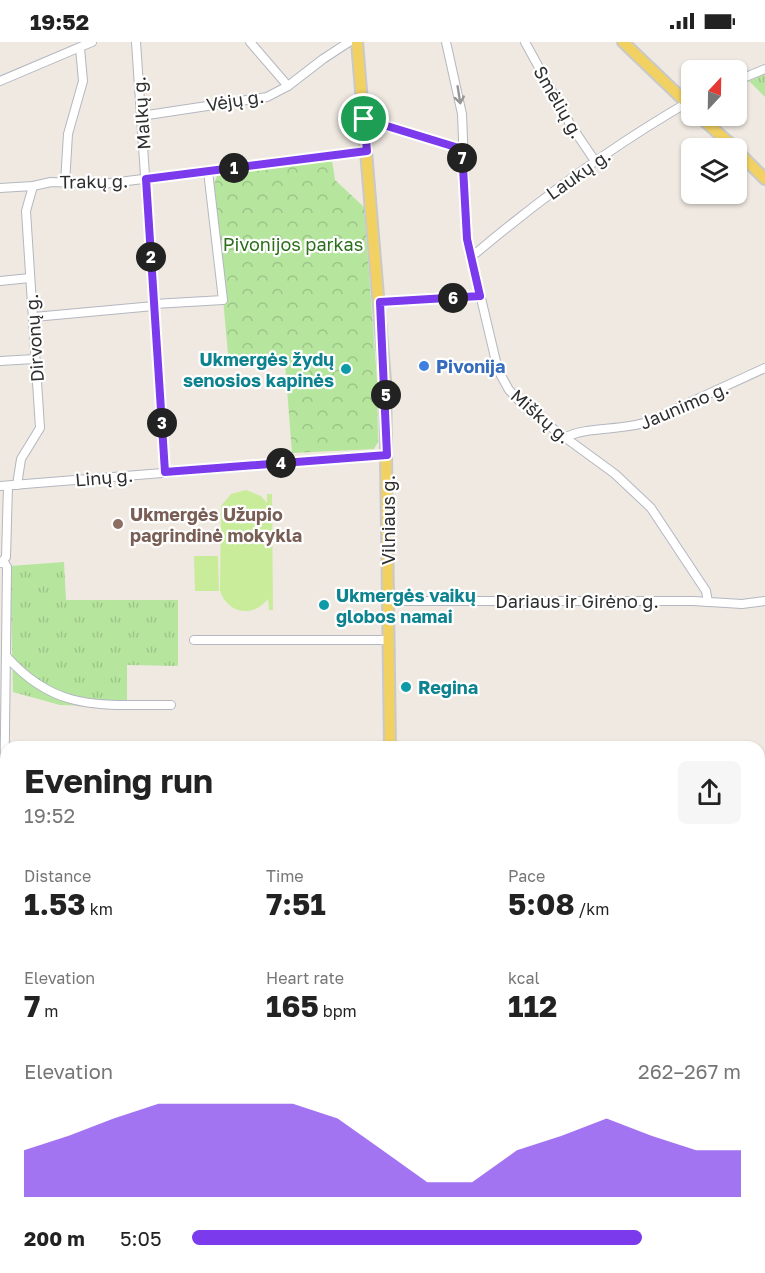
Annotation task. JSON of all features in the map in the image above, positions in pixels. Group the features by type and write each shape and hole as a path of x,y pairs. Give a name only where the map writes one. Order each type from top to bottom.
{"main road":[{"name":"Vilniaus g.","path":"357,42 380,302 387,455 390,741"},
{"path":"623,42 681,96"},
{"path":"710,126 724,138"},
{"path":"747,160 765,179"}],"street":[{"path":"0,81 92,42"},
{"name":"Malkų g.","path":"136,42 165,472"},
{"path":"250,42 288,87"},
{"name":"Vėjų g.","path":"141,116 267,97 288,87 328,55 349,42"},
{"name":"Miškų g.","path":"446,42 462,114 464,213 470,254 503,380 518,400 564,438 627,484 651,508 706,591 708,602"},
{"name":"Smėlių g.","path":"525,42 570,124 594,161"},
{"path":"65,183 68,135 83,81 80,48"},
{"path":"747,76 765,69"},
{"name":"Laukų g.","path":"470,254 476,253 541,199 594,161 681,109"},
{"path":"364,119 462,149"},
{"name":"Trakų g.","path":"0,188 33,186 40,183 103,184 367,151"},
{"path":"34,317 223,300 208,171"},
{"name":"Dirvonų g.","path":"4,741 7,567 2,563 8,486 40,428 26,211 33,186"},
{"path":"0,280 30,278"},
{"path":"380,302 480,296"},
{"path":"0,361 35,359"},
{"name":"Jaunimo g.","path":"564,438 576,432 632,427 647,422 765,368"},
{"name":"Linų g.","path":"8,486 387,455"},
{"name":"Dariaus ir Girėno g.","path":"388,601 742,604 765,601"},
{"path":"194,640 388,640"},
{"path":"7,657 38,687 62,698 95,704 171,705"}],"green space":[{"path":"765,74 765,97 749,81"},
{"name":"Pivonijos parkas","path":"332,160 335,180 364,207 377,379 378,442 374,449 292,453 285,363 229,365 213,187 218,173"},
{"path":"246,490 261,496 267,503 267,494 272,494 273,610 269,610 268,599 255,609 241,611 235,609 224,599 220,591 221,506 231,494"},
{"path":"194,556 218,556 219,591 195,591"},
{"path":"64,562 66,600 178,600 178,666 127,665 127,707 60,705 13,692 10,566"}],"place":[{"name":"Pivonija","path":"424,366"},
{"name":"Ukmergės žydų senosios kapinės","path":"346,369"},
{"name":"Ukmergės Užupio pagrindinė mokykla","path":"118,524"},
{"name":"Ukmergės vaikų globos namai","path":"324,605"},
{"name":"Regina","path":"406,687"}],"route":[{"path":"364,119 439,144 462,149 467,239 480,296 380,302 387,455 165,472 146,179 367,151 364,119"}]}
